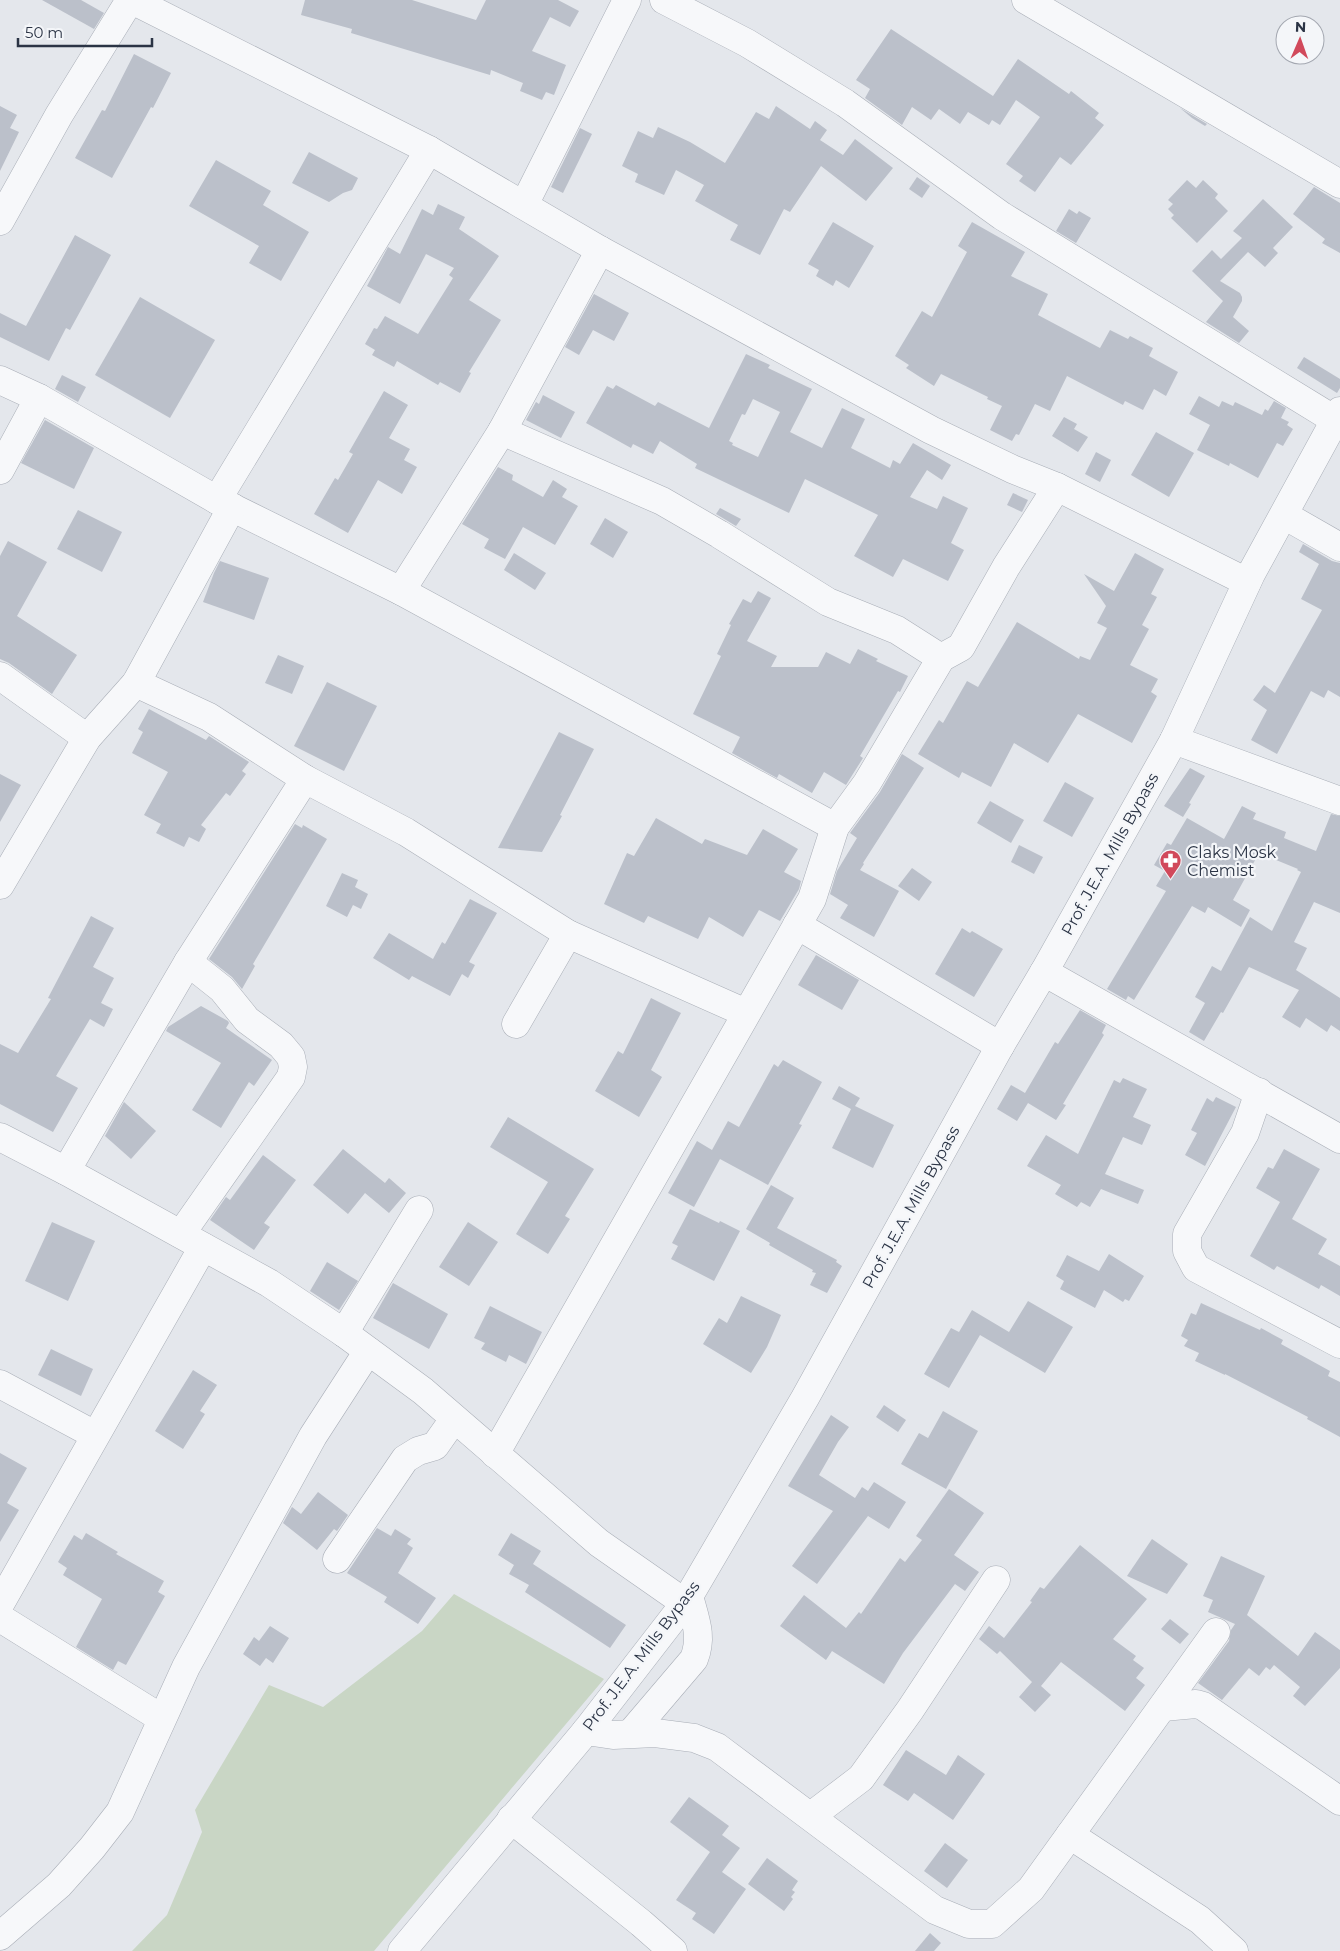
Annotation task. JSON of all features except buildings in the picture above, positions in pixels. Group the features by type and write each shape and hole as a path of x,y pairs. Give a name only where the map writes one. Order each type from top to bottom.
{"street":[{"path":"0,221 58,115 131,0 429,150 600,250 931,430 1012,469 1057,487 1247,582"},
{"path":"524,205 626,0"},
{"path":"664,0 747,43 845,103 1002,216 1338,416"},
{"path":"1026,0 1340,184"},
{"path":"0,885 87,738 136,684 225,504 429,150"},
{"path":"401,591 502,430 600,250"},
{"path":"0,380 39,398 225,504 401,591 835,827"},
{"path":"0,470 39,398"},
{"name":"Prof. J.E.A. Mills Bypass","path":"402,1951 586,1731 687,1599 805,1398 1000,1046 1044,972 1174,740 1247,582 1338,416"},
{"path":"502,430 662,501 828,602 897,630 941,658"},
{"path":"496,1454 812,899 835,827 867,783 941,658 961,647 1006,568 1057,487"},
{"path":"1284,514 1340,547"},
{"path":"0,676 87,738"},
{"path":"136,684 209,717 305,778 406,832 568,934 746,1013"},
{"path":"1174,740 1340,801"},
{"path":"66,1171 188,962 305,778"},
{"path":"797,925 1000,1046"},
{"path":"516,1024 568,934"},
{"path":"161,1718 0,1606 95,1436 192,1240 291,1077 293,1067 291,1057 281,1045 247,1020 222,989 188,962"},
{"path":"1044,972 1340,1139"},
{"path":"1259,1092 1245,1133 1187,1234 1187,1251 1196,1268 1340,1344"},
{"path":"0,1138 66,1171 269,1283 368,1350 423,1392 599,1543 687,1599 699,1636 699,1648 694,1659 631,1733"},
{"path":"344,1334 419,1210"},
{"path":"0,1936 59,1885 92,1848 120,1812 161,1718 186,1667 313,1436 368,1350"},
{"path":"0,1384 95,1436"},
{"path":"337,1559 405,1459 418,1451 435,1446 454,1418"},
{"path":"811,1816 861,1778 910,1710 996,1580"},
{"path":"586,1731 613,1735 655,1733 694,1738 717,1746 935,1910 969,1924 992,1924 1031,1889 1216,1632"},
{"path":"1163,1708 1196,1704 1203,1706 1340,1801"},
{"path":"511,1819 642,1923 673,1951"},
{"path":"1070,1835 1200,1920 1234,1951"}],"green space":[{"path":"454,1594 604,1679 374,1951 132,1951 167,1915 202,1832 195,1810 269,1685 323,1707 422,1631"}],"place":[{"name":"Claks Mosk Chemist","path":"1171,880"}]}
